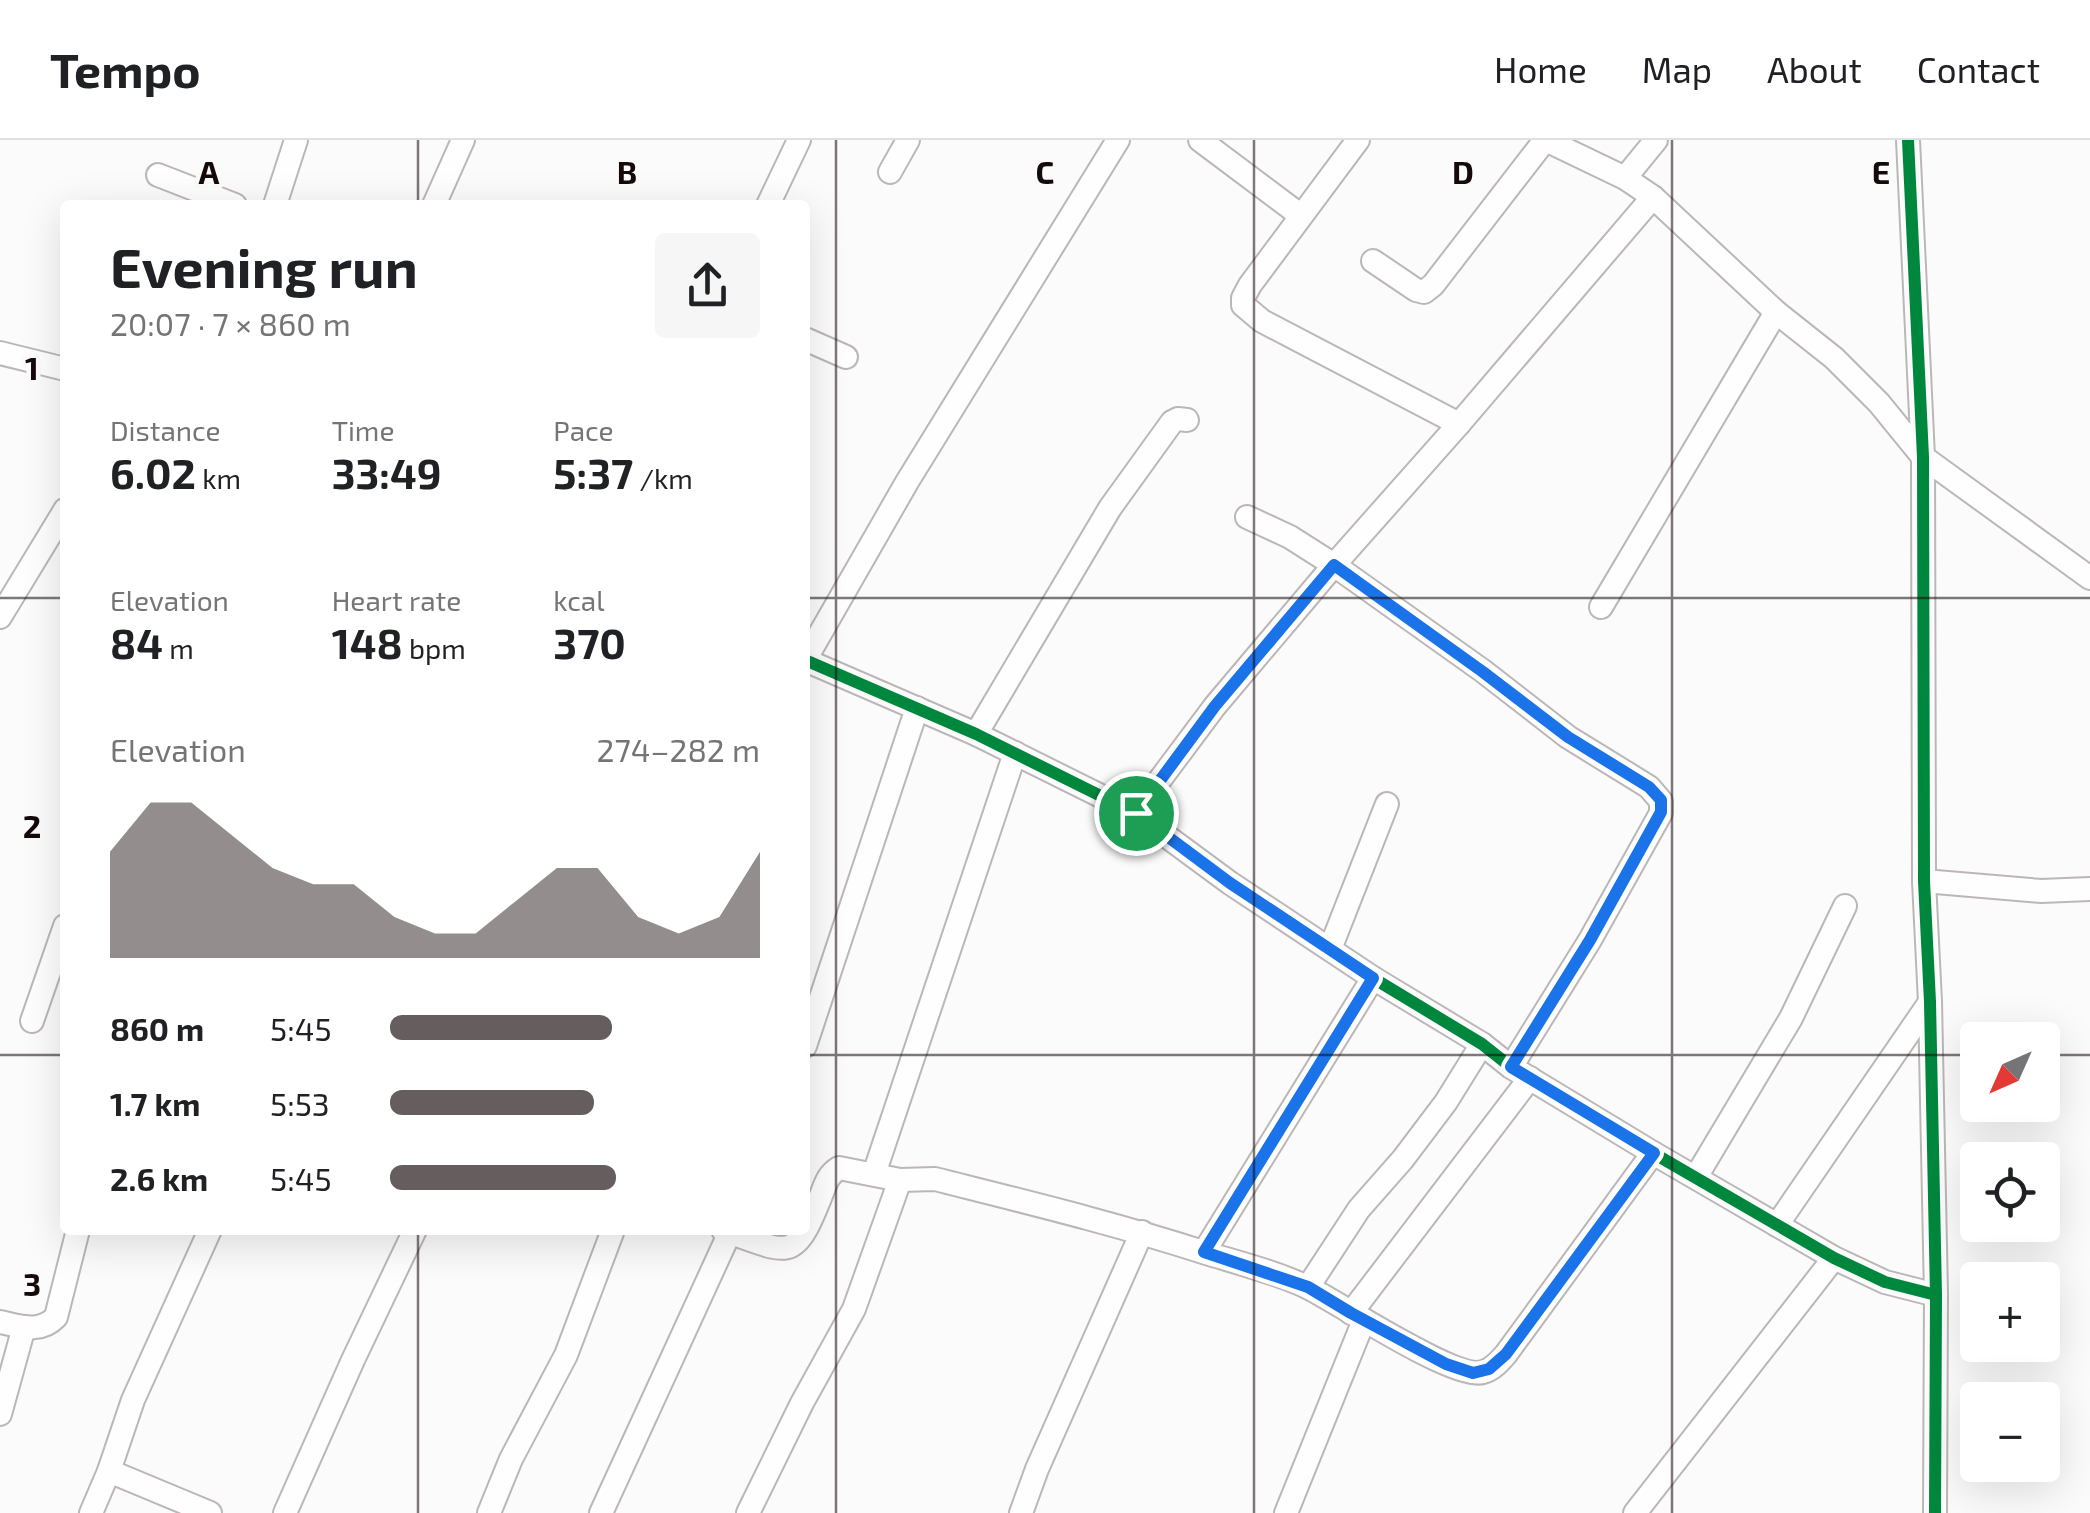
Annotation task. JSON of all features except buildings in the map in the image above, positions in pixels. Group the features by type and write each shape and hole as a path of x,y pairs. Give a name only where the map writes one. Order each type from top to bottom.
{"street":[{"path":"277,200 296,140"},
{"path":"436,200 463,140"},
{"path":"770,200 799,140"},
{"path":"890,172 908,140"},
{"path":"810,651 906,482 1118,140"},
{"path":"1200,140 1300,215"},
{"path":"1358,140 1250,285 1243,305 1262,322 1459,424"},
{"path":"1373,262 1424,292 1546,140 1625,178 1654,197 1776,312 1834,358 1879,403 1923,457 2090,578"},
{"path":"1625,178 1656,140"},
{"path":"1908,140 1923,457 1924,881 1936,1296 1935,1513"},
{"path":"158,175 222,200"},
{"path":"1136,813 1215,706 1654,197"},
{"path":"1601,607 1776,312"},
{"path":"810,341 846,357"},
{"path":"0,353 60,368"},
{"path":"976,734 1110,508 1172,422 1187,420"},
{"path":"1247,518 1334,565 1568,737 1649,787 1661,800 1661,812 1521,1072 1357,1317 1286,1513"},
{"path":"0,617 60,519"},
{"path":"810,662 976,734 1136,813 1230,883 1373,978 1654,1153 1834,1258 1884,1282 1936,1296"},
{"path":"810,1031 918,708"},
{"path":"874,1174 1015,753"},
{"path":"1330,949 1386,804"},
{"path":"1924,881 2041,891 2090,889"},
{"path":"1696,1178 1791,1018 1845,906"},
{"path":"32,1020 60,940"},
{"path":"1204,1252 1373,978"},
{"path":"1778,1225 1930,1002"},
{"path":"1308,1287 1358,1209 1414,1145 1482,1044"},
{"path":"810,1222 831,1173 840,1168 900,1180 935,1179 1142,1232 1308,1287 1446,1364 1473,1373 1489,1369 1506,1354 1654,1153"},
{"path":"748,1513 854,1309 900,1180"},
{"path":"1021,1513 1036,1469 1142,1232"},
{"path":"0,1322 38,1328 56,1317 77,1235"},
{"path":"90,1513 133,1400 208,1235"},
{"path":"285,1513 413,1235"},
{"path":"489,1513 511,1460 566,1356 611,1235"},
{"path":"602,1513 725,1235"},
{"path":"738,1235 782,1249 804,1235"},
{"path":"1635,1513 1834,1258"},
{"path":"0,1414 24,1327"},
{"path":"109,1471 210,1513"}],"cycle path":[{"path":"1908,140 1923,457 1924,881 1936,1295 1935,1513"},
{"path":"810,662 976,734 1135,813 1230,883 1373,978 1653,1153 1834,1258 1885,1282 1936,1295"}],"route":[{"path":"1334,565 1568,737 1649,787 1660,798 1661,812 1590,940 1511,1067 1654,1153 1506,1354 1489,1369 1473,1373 1446,1364 1308,1287 1204,1252 1373,978 1230,883 1136,813 1215,706 1334,565"}]}
